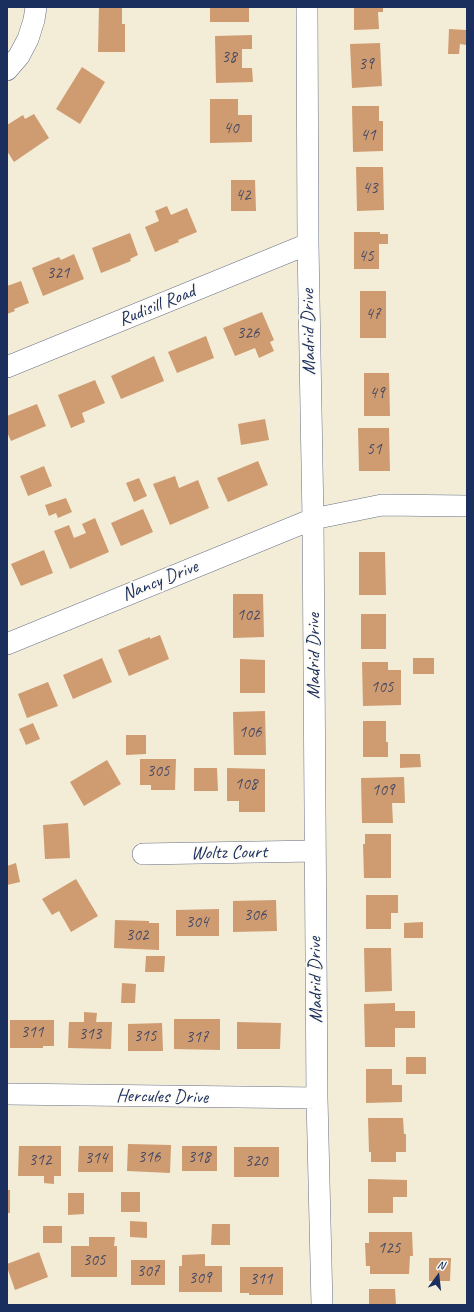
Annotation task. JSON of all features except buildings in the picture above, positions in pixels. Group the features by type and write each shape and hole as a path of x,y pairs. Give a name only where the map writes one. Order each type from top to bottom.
{"street":[{"path":"7,70 19,56 28,39 34,20 36,7"},
{"name":"Madrid Drive","path":"306,7 308,244 313,519 318,1098 322,1305"},
{"name":"Rudisill Road","path":"7,367 308,244"},
{"name":"Nancy Drive","path":"7,644 313,519 382,505 467,506"},
{"name":"Woltz Court","path":"143,854 315,851"},
{"name":"Hercules Drive","path":"7,1094 318,1098"}]}
